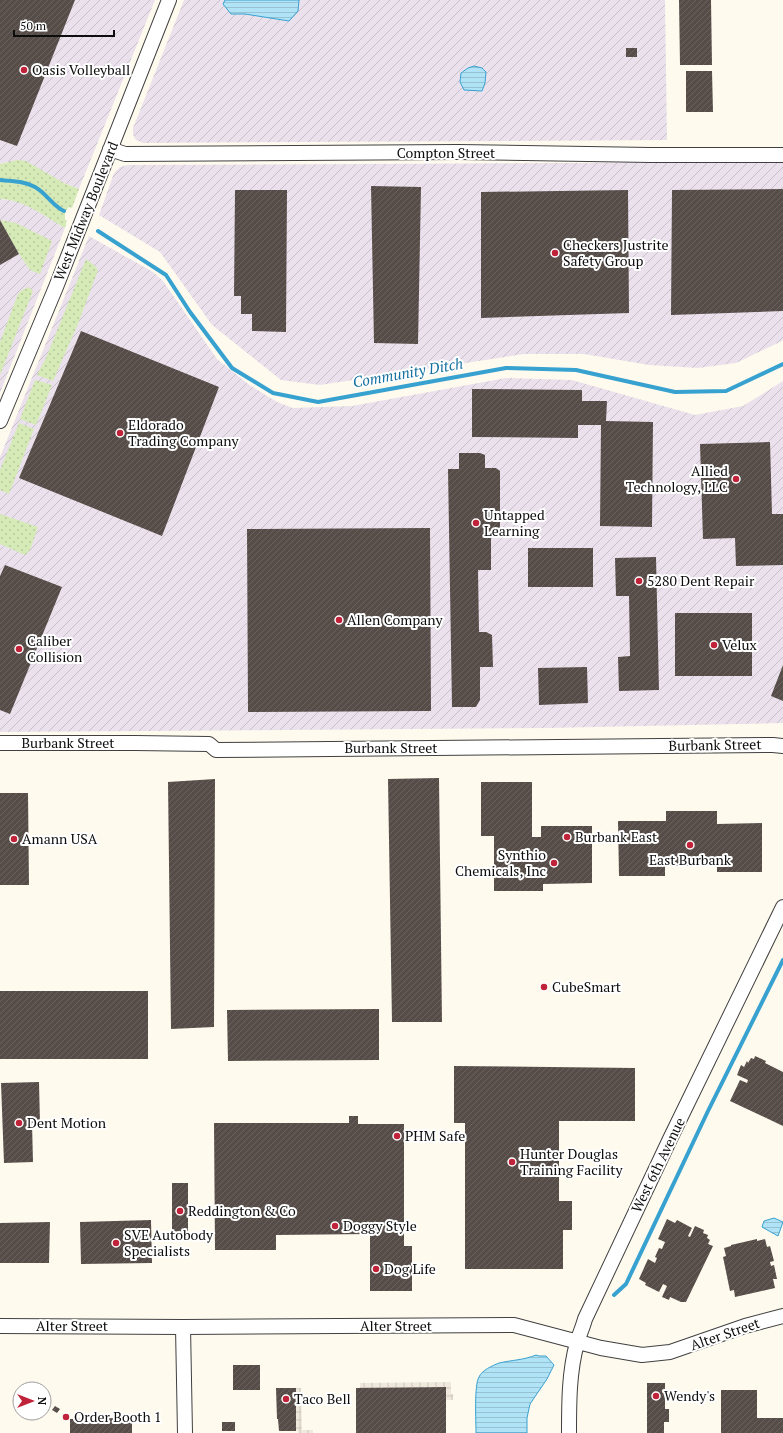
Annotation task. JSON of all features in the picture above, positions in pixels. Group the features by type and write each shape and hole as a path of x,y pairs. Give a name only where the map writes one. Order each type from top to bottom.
{"street":[{"name":"West Midway Boulevard","path":"0,421 58,281 169,0"},
{"name":"Compton Street","path":"110,149 125,154 458,152 651,155 783,155"},
{"name":"Burbank Street","path":"0,743 209,744 216,750 783,746"},
{"name":"West 6th Avenue","path":"569,1433 570,1385 573,1363 577,1342 585,1319 783,907"},
{"name":"Alter Street","path":"0,1326 183,1327 514,1325 577,1342 642,1355 652,1355 670,1352 745,1326 783,1316"},
{"path":"183,1327 185,1433"}],"shaded area":[{"path":"0,0 155,0 79,189 47,174 7,162 0,164"},
{"path":"184,0 665,0 667,140 143,143 136,140 133,135 133,128"},
{"path":"783,162 783,339 782,341 736,363 698,368 649,365 584,354 524,354 320,385 281,380 212,325 160,252 99,215 114,173 120,167 128,165"},
{"path":"0,199 18,201 65,228 0,393"},
{"path":"89,236 153,272 163,281 217,359 248,384 277,402 293,408 352,406 506,378 572,380 695,415 743,406 783,381 783,723 549,728 0,732 0,457"},
{"path":"451,1382 451,1394 453,1394 453,1400 446,1400 446,1387 360,1388 360,1383"},
{"path":"296,1388 301,1388 302,1430 313,1430 313,1433 298,1433 298,1431 296,1431"}],"green space":[{"path":"17,160 26,161 64,183 79,189 72,208 69,207 65,212 65,220 67,220 65,228 26,205 0,199 0,164"},
{"path":"0,220 16,223 52,241 40,274 30,270 19,254"},
{"path":"86,259 98,270 78,324 53,381 37,375 46,358"},
{"path":"29,287 33,291 0,375 0,342 18,294 22,290"},
{"path":"35,380 52,385 36,425 20,419"},
{"path":"19,423 34,429 9,494 0,490 0,470"},
{"path":"0,514 38,527 30,550 25,555 0,544"}],"water":[{"path":"225,0 299,0 298,11 289,21 245,14 231,14 223,4"},
{"path":"474,66 482,68 486,72 485,83 482,91 464,90 460,82 461,73"},
{"path":"774,1218 783,1222 778,1236 762,1227 764,1221"},
{"path":"536,1355 546,1356 554,1365 547,1379 530,1404 527,1418 527,1433 476,1433 476,1387 477,1381 482,1372 499,1363"}],"building":[{"name":"Oasis Volleyball","path":"0,0 75,0 17,146 0,140"},
{"path":"679,0 711,0 712,65 680,65"},
{"path":"626,48 637,48 637,57 626,57"},
{"path":"686,71 712,71 713,112 686,112"},
{"path":"371,186 421,187 418,344 374,343"},
{"name":"Checkers Justrite Safety Group","path":"783,189 783,311 671,315 672,190"},
{"path":"235,190 287,190 286,332 252,331 252,314 241,314 241,296 234,296"},
{"name":"Checkers Justrite Safety Group","path":"628,190 629,313 481,318 481,192"},
{"path":"0,220 19,254 0,265"},
{"name":"Eldorado Trading Company","path":"81,331 219,387 162,536 19,478"},
{"path":"472,389 582,390 582,401 607,401 606,421 653,422 652,527 600,526 601,425 578,425 578,438 472,437"},
{"name":"Allied Technology, LLC","path":"770,442 772,514 783,514 783,565 736,566 735,538 703,539 700,444"},
{"path":"459,453 480,453 485,455 485,468 496,468 500,471 500,535 491,535 491,570 478,570 479,632 486,632 492,635 493,667 480,667 480,700 476,707 452,707 448,469 459,469"},
{"name":"Allen Company","path":"430,528 431,711 248,712 247,529"},
{"path":"528,548 593,548 593,587 528,587"},
{"path":"656,557 659,690 619,691 618,657 630,656 629,596 616,596 615,558"},
{"name":"Caliber Collision","path":"5,565 62,587 10,714 0,710 0,576"},
{"name":"Velux","path":"675,613 752,613 752,676 675,676"},
{"path":"783,665 783,701 771,696"},
{"path":"587,667 588,703 539,705 538,668"},
{"path":"439,778 442,1022 392,1022 388,779"},
{"path":"215,779 214,1027 171,1029 168,782"},
{"name":"Burbank East","path":"481,782 532,782 532,837 541,837 541,826 592,826 592,883 543,884 543,891 494,891 494,836 481,836"},
{"name":"Amann USA","path":"0,793 28,793 29,885 0,885"},
{"name":"East Burbank","path":"666,811 717,811 717,824 762,823 762,872 717,872 717,866 665,866 665,876 619,876 618,821 666,821"},
{"path":"0,991 148,991 148,1059 0,1059"},
{"path":"379,1009 379,1060 228,1061 227,1010"},
{"path":"755,1056 783,1072 783,1126 730,1101 740,1080 747,1083 748,1080 737,1075 741,1065 744,1067 747,1061 748,1063 751,1058 754,1059"},
{"name":"Hunter Douglas Training Facility","path":"454,1066 635,1068 635,1121 559,1121 559,1201 572,1201 572,1230 563,1230 563,1269 465,1269 465,1123 454,1123"},
{"name":"Dent Motion","path":"39,1082 40,1123 32,1123 33,1162 4,1163 1,1083"},
{"path":"349,1116 358,1116 358,1124 404,1124 404,1246 412,1246 412,1291 370,1291 370,1234 276,1235 276,1250 215,1250 214,1123 349,1123"},
{"name":"Reddington & Co","path":"172,1183 188,1183 188,1239 172,1239"},
{"path":"667,1219 675,1223 677,1220 692,1228 688,1236 690,1237 695,1226 704,1230 703,1233 708,1235 707,1238 710,1240 708,1244 713,1246 686,1302 681,1302 670,1297 669,1300 662,1297 667,1286 663,1284 659,1292 645,1285 646,1283 639,1279 648,1259 655,1263 657,1258 655,1257 659,1248 662,1249 665,1242 658,1239"},
{"name":"SVE Autobody Specialists","path":"151,1220 152,1263 81,1264 80,1222"},
{"path":"50,1222 49,1263 0,1263 0,1223"},
{"path":"757,1239 757,1241 765,1239 767,1247 770,1246 774,1261 770,1262 771,1266 774,1265 777,1279 773,1279 775,1288 735,1297 734,1290 730,1291 723,1257 726,1256 724,1248"},
{"path":"233,1365 260,1365 260,1390 233,1390"},
{"name":"Wendy's","path":"647,1383 665,1383 665,1409 669,1409 669,1422 664,1422 664,1433 647,1433"},
{"path":"446,1387 446,1433 356,1433 356,1388"},
{"name":"Taco Bell","path":"276,1388 296,1388 296,1431 279,1431"},
{"path":"721,1390 757,1390 757,1418 783,1418 783,1433 721,1433"},
{"path":"55,1406 60,1409 57,1413 52,1410"},
{"name":"Order Booth 1","path":"66,1413 70,1417 66,1421 62,1417"},
{"path":"132,1418 132,1433 70,1433 70,1419"},
{"path":"222,1422 235,1422 235,1431 222,1431"}],"waterway":[{"name":"Community Ditch","path":"0,180 22,182 31,185 64,211"},
{"name":"Community Ditch","path":"98,231 166,275 190,312 232,368 273,393 318,402 506,368 576,370 675,392 726,391 783,364"},
{"path":"614,1295 626,1284 708,1111 783,960"}],"place":[{"name":"Oasis Volleyball","path":"24,70"},
{"name":"Checkers Justrite Safety Group","path":"555,253"},
{"name":"Eldorado Trading Company","path":"120,433"},
{"name":"Allied Technology, LLC","path":"736,479"},
{"name":"Untapped Learning","path":"476,523"},
{"name":"5280 Dent Repair","path":"639,581"},
{"name":"Allen Company","path":"339,620"},
{"name":"Velux","path":"714,645"},
{"name":"Caliber Collision","path":"19,649"},
{"name":"Burbank East","path":"567,837"},
{"name":"Amann USA","path":"14,839"},
{"name":"East Burbank","path":"690,845"},
{"name":"Synthio Chemicals, Inc","path":"554,863"},
{"name":"CubeSmart","path":"544,987"},
{"name":"Dent Motion","path":"19,1123"},
{"name":"PHM Safe","path":"397,1136"},
{"name":"Hunter Douglas Training Facility","path":"512,1162"},
{"name":"Reddington & Co","path":"180,1211"},
{"name":"Doggy Style","path":"335,1226"},
{"name":"SVE Autobody Specialists","path":"116,1243"},
{"name":"Dog Life","path":"376,1269"},
{"name":"Wendy's","path":"656,1396"},
{"name":"Taco Bell","path":"286,1399"},
{"name":"Order Booth 1","path":"66,1417"}]}
